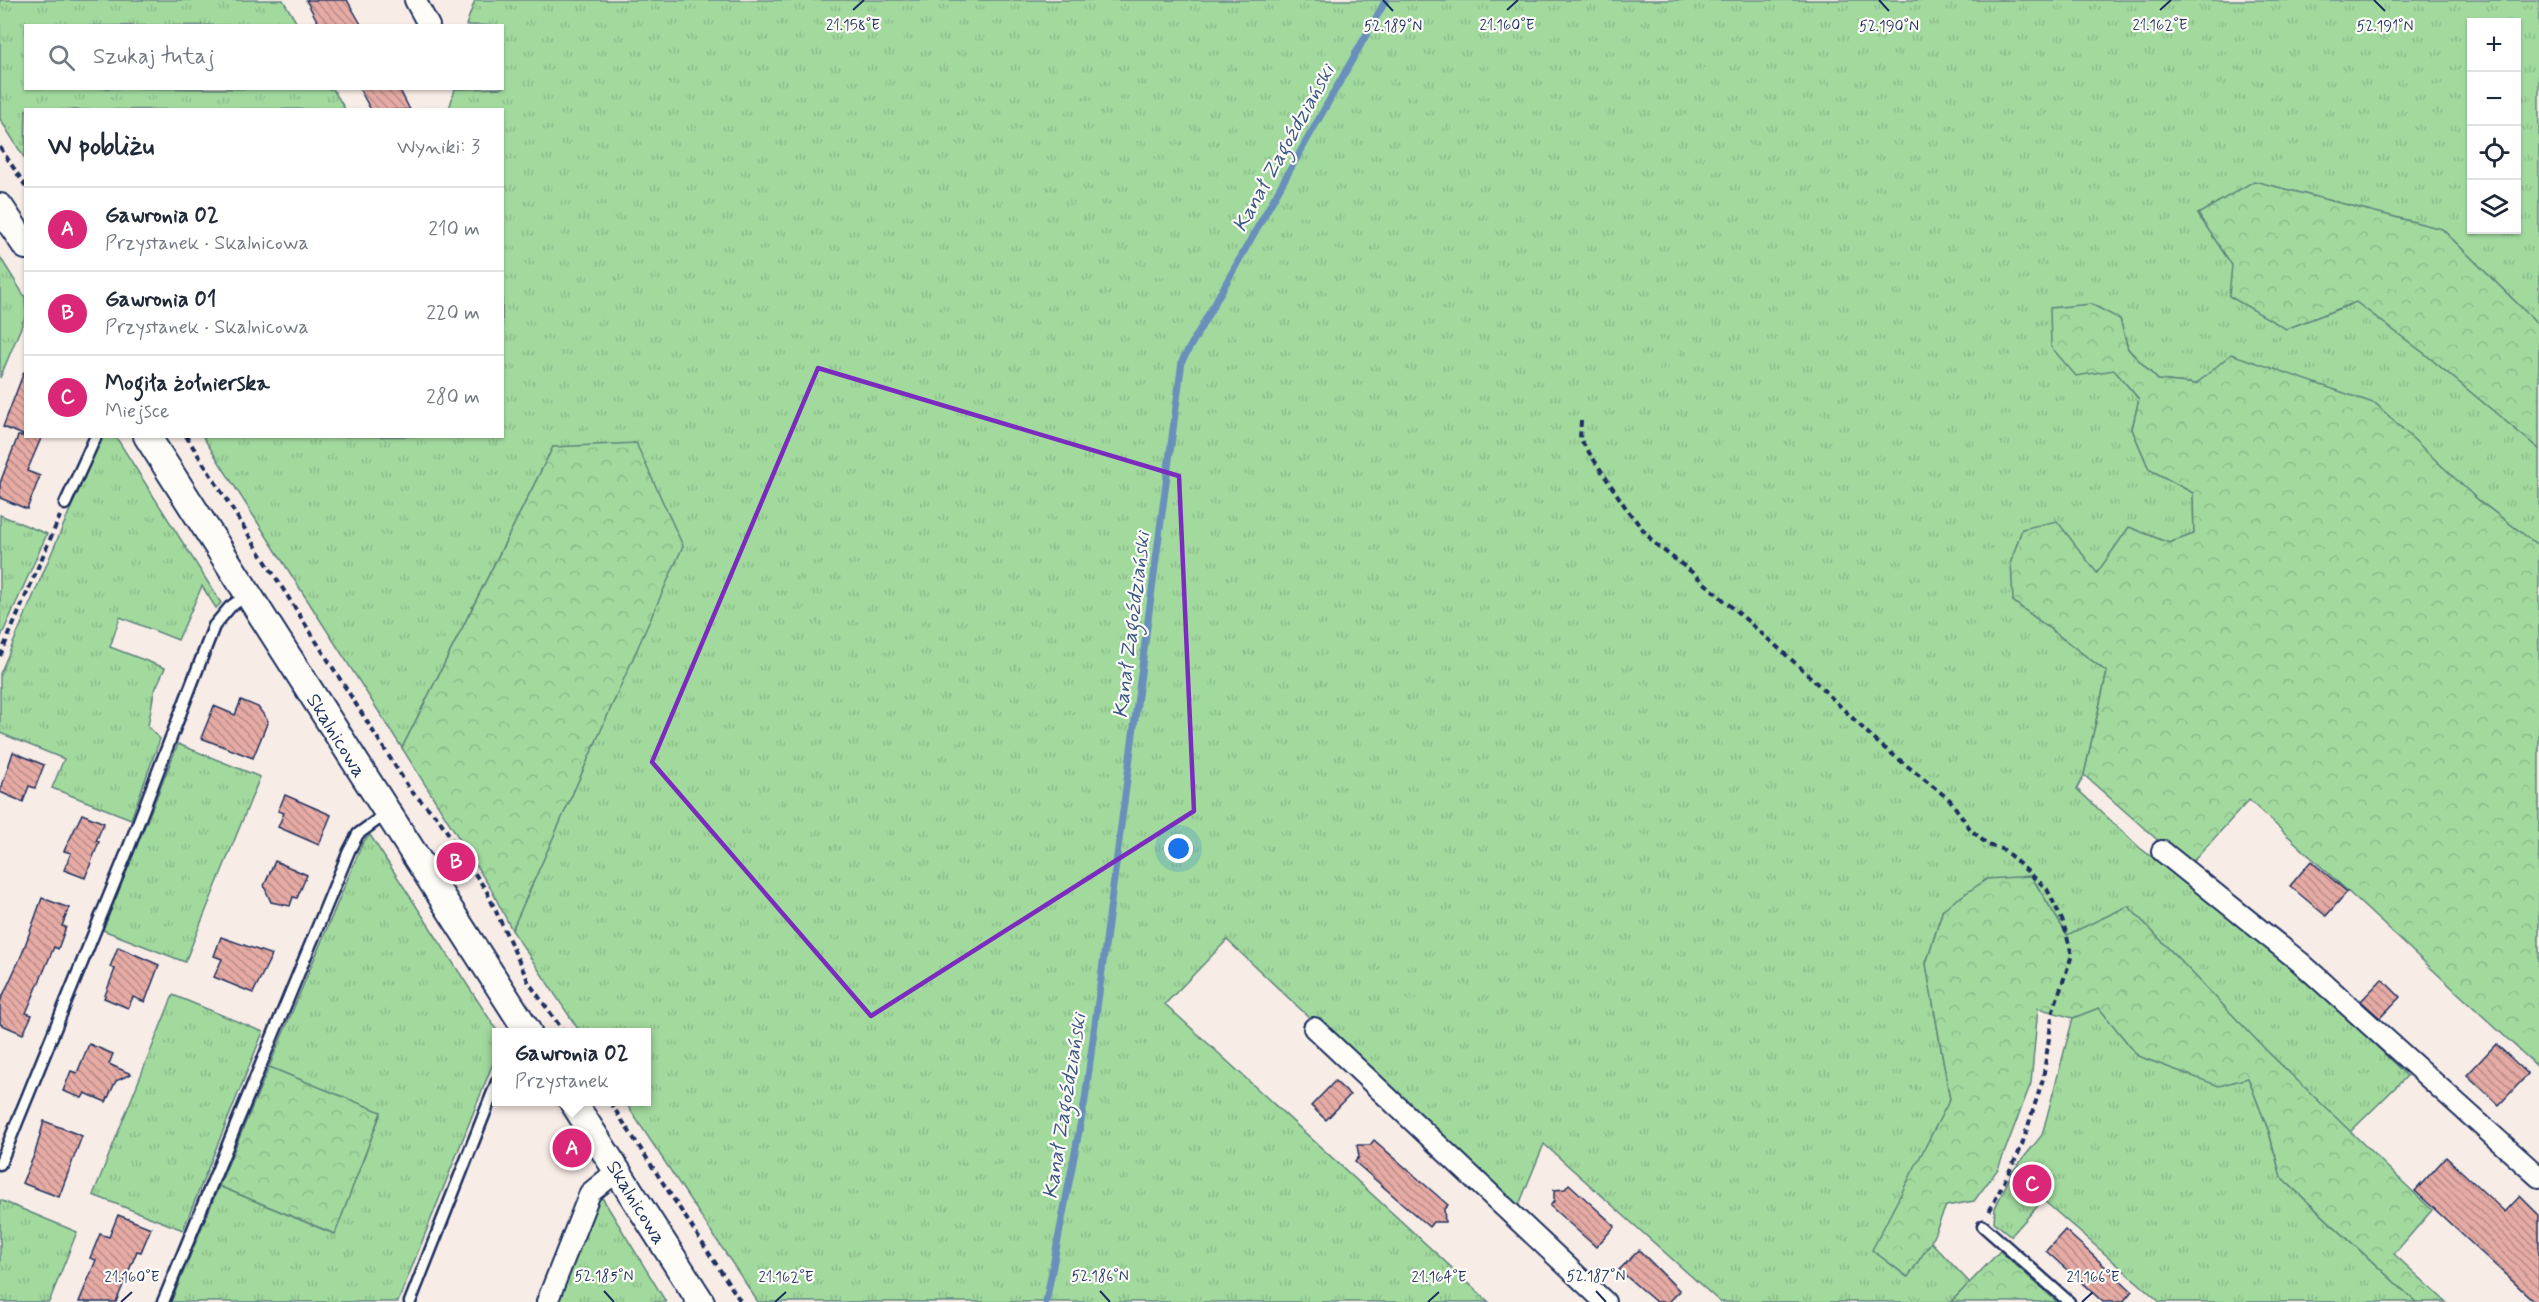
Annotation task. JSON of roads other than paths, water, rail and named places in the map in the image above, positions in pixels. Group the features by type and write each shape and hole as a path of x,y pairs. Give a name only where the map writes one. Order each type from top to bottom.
{"street":[{"path":"415,0 428,24"},
{"path":"2,213 24,243"},
{"name":"Skalnicowa","path":"148,438 525,1028"},
{"path":"2162,851 2300,962 2539,1177"},
{"path":"1314,1028 1605,1302"},
{"name":"Skalnicowa","path":"576,1106 701,1302"},
{"path":"547,1302 590,1193 617,1171"}],"lane":[{"path":"65,504 95,438"},
{"path":"0,1164 127,852 214,626 230,607 248,594"},
{"path":"163,1302 349,851 358,834 387,813"},
{"path":"410,1302 492,1095"},
{"path":"1983,1226 2069,1302"}],"waterway":[{"name":"Kanał Zagoździański","path":"1046,1302 1085,1100 1182,361 1386,0"}],"place":[{"name":"Gawronia 01","path":"456,862"},
{"name":"Gawronia 02","path":"572,1148"},
{"name":"Mogiła żołnierska","path":"2032,1184"}]}
